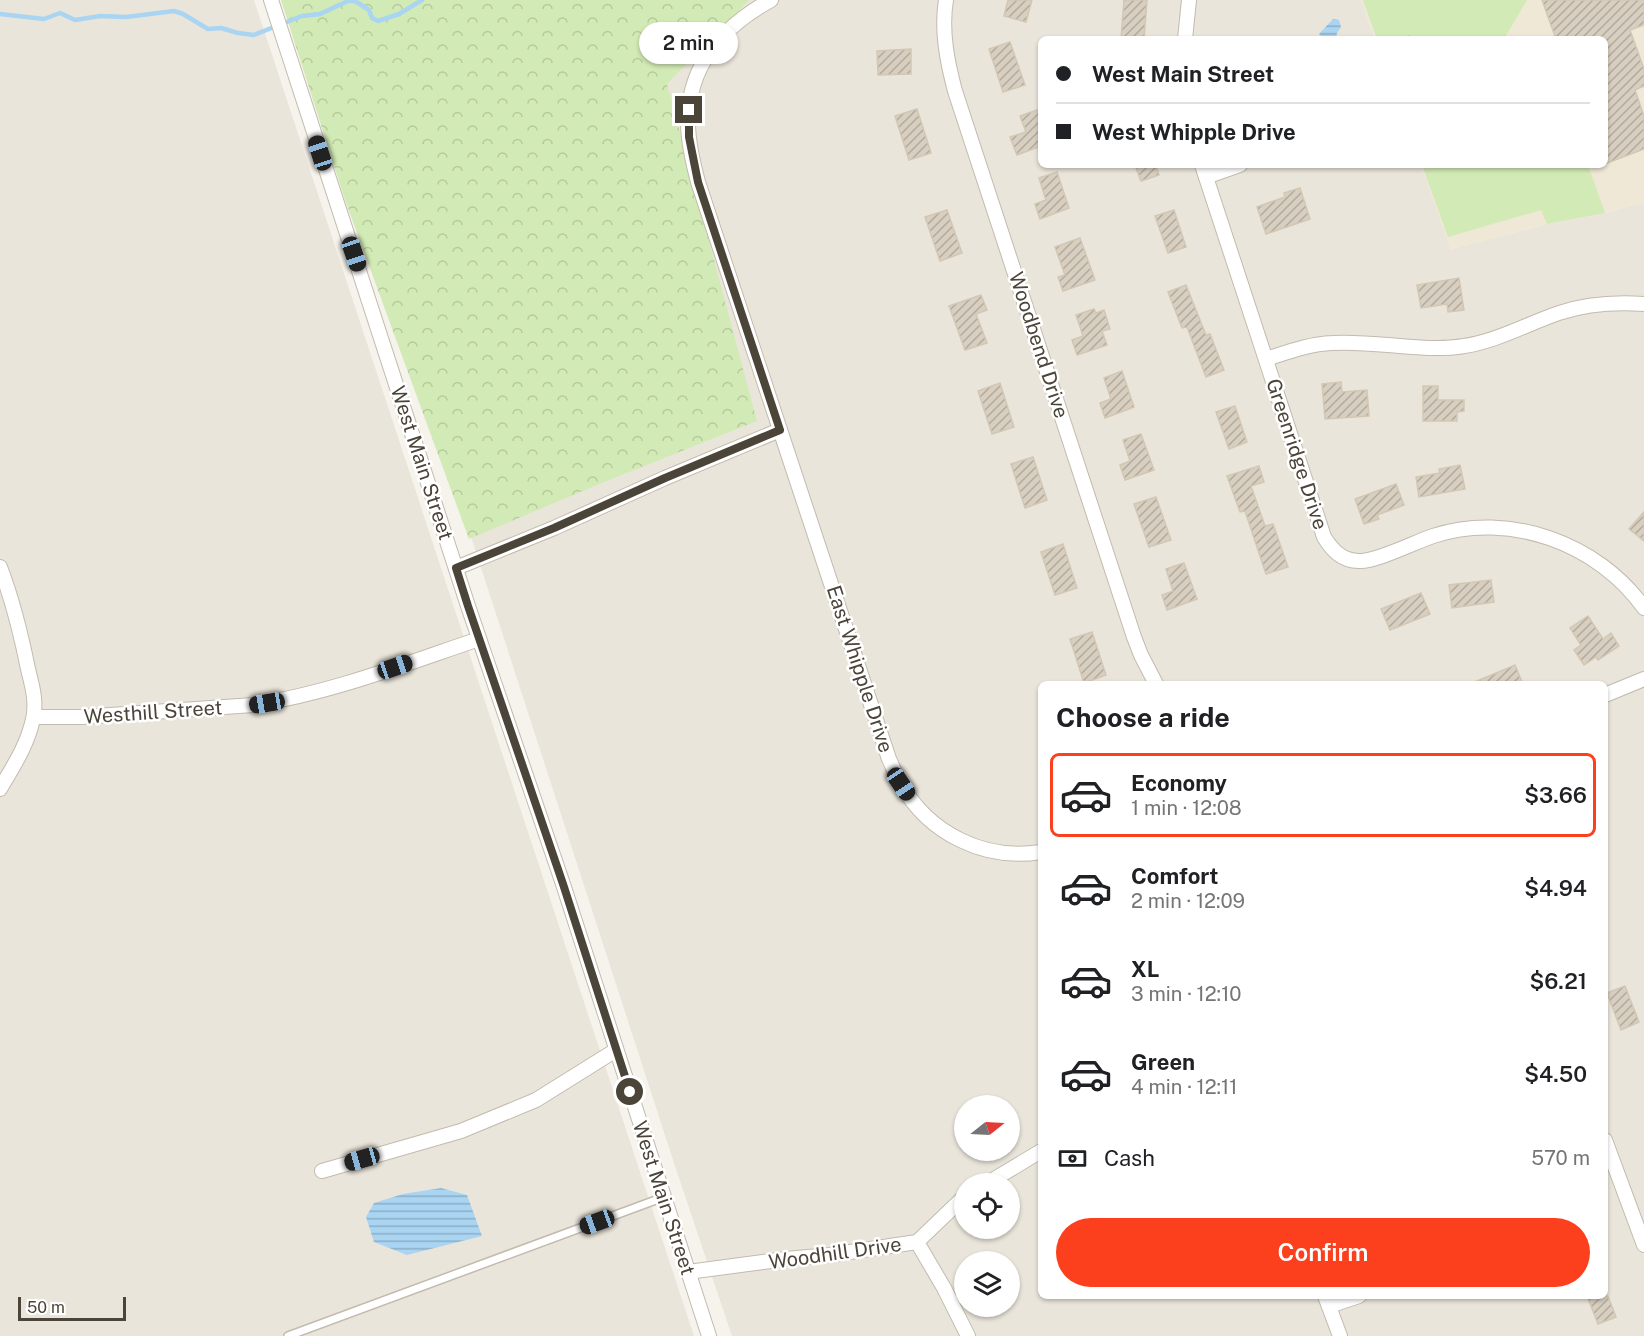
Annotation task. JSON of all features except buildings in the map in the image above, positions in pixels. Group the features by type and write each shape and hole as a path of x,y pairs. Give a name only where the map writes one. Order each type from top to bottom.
{"street":[{"name":"West Main Street","path":"271,0 479,639 563,884 709,1336"},
{"name":"East Whipple Drive","path":"771,0 730,27 707,54 693,87 688,124 698,182 881,736 901,784 915,805 933,823 957,839 980,848 1004,853 1038,852"},
{"name":"Woodbend Drive","path":"946,0 945,40 955,91 1134,637 1154,681"},
{"path":"1185,36 1189,0"},
{"path":"1204,171 1222,168"},
{"name":"Greenridge Drive","path":"1204,171 1324,537 1337,554 1352,560 1367,561 1454,531 1492,528 1547,536 1589,556 1617,578 1644,608"},
{"path":"1266,358 1300,348 1333,343 1434,348 1465,346 1584,307 1602,304 1644,304"},
{"path":"456,568 780,430"},
{"path":"0,567 13,601 35,702 34,717 26,744 0,789"},
{"name":"Westhill Street","path":"34,717 82,717 253,705 280,701 333,688 479,639"},
{"path":"1608,694 1644,680"},
{"path":"322,1171 462,1131 536,1100 616,1050"},
{"path":"1608,1148 1644,1245"},
{"path":"1004,1173 1038,1153"},
{"name":"Woodhill Drive","path":"688,1272 917,1242 954,1205"},
{"path":"917,1242 968,1336"},
{"path":"1327,1301 1340,1336"}],"lane":[{"path":"288,1336 664,1197"}],"shaded area":[{"path":"0,0 254,0 694,1336 0,1336"},
{"path":"297,0 1361,0 1374,36 1038,36 1038,168 1422,168 1451,249 1644,202 1644,1336 732,1336"},
{"path":"1361,0 1644,0 1644,202 1451,249 1422,168 1608,168 1608,36 1374,36"}],"green space":[{"path":"281,0 749,0 667,84 757,421 469,539 345,200"},
{"path":"1363,0 1527,0 1506,36 1376,36"},
{"path":"1423,168 1589,168 1605,213 1547,224 1541,210 1448,237"}],"water":[{"path":"1333,19 1339,20 1341,27 1336,36 1319,34"},
{"path":"441,1188 467,1195 482,1236 407,1255 374,1242 366,1217 374,1203 403,1194"}],"waterway":[{"path":"0,14 44,19 60,13 75,20 174,11 208,29 221,28 254,35 302,16 320,14 348,1 355,1 369,10 372,18 378,21 399,14 422,0"}],"route":[{"path":"630,1092 563,884 456,568 780,430 698,182 689,137 689,110"}]}
